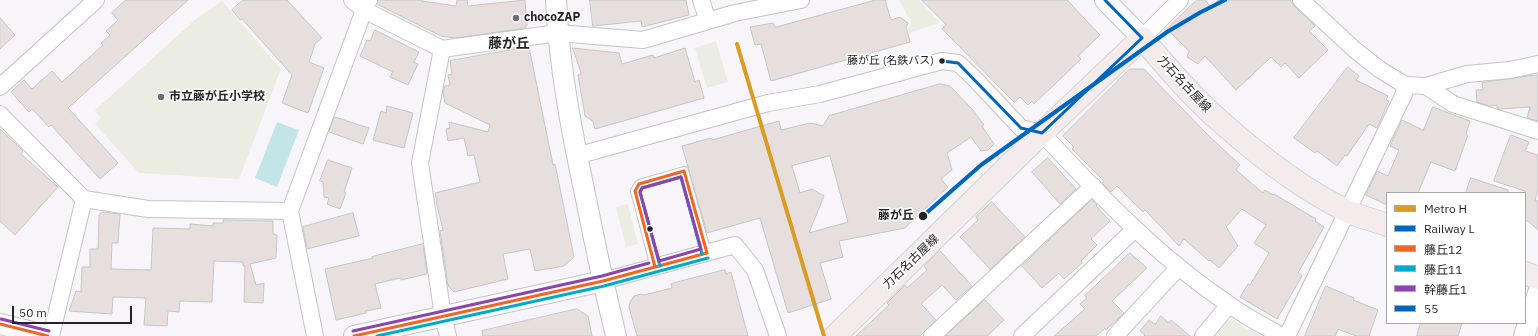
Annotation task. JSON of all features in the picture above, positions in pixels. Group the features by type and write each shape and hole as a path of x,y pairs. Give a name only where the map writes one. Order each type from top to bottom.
{"main road":[{"name":"力石名古屋線","path":"838,335 1042,134 1142,38 1187,89 1220,122 1296,181 1348,211 1386,225"},
{"path":"1526,273 1538,278"}],"street":[{"path":"0,88 96,0"},
{"path":"352,0 367,5 442,49 558,33 643,40 708,21 753,5 801,0"},
{"path":"556,0 561,63 576,156 616,336"},
{"path":"702,0 708,21"},
{"path":"1104,0 1142,38 1180,0"},
{"path":"1301,0 1355,50 1379,69 1405,85 1426,86 1467,74 1510,70 1538,64"},
{"path":"315,336 290,211 367,5"},
{"path":"442,49 420,164 443,316 448,336"},
{"path":"576,156 768,103 820,94 942,61 958,63 1021,128 1042,134 1135,229 1179,267 1229,305 1282,336"},
{"path":"1287,336 1404,94 1405,85"},
{"path":"1426,86 1453,104 1538,131"},
{"path":"0,114 84,199 148,209 290,211"},
{"path":"932,336 1093,186"},
{"path":"51,336 84,199"},
{"path":"1022,336 1135,229"},
{"path":"354,336 603,281 735,245 754,270 778,336"},
{"path":"1115,336 1179,267"},
{"path":"1524,336 1538,293"},
{"path":"1203,336 1229,305"},
{"path":"0,324 48,336"}],"lane":[{"path":"655,267 634,191 639,184 684,171 707,253"}],"shaded area":[{"path":"899,0 919,0 940,23 908,33 911,22"},
{"path":"222,1 281,69 239,179 139,173 95,124 101,118 95,110 196,19"},
{"path":"716,41 728,82 707,88 695,48"},
{"path":"628,204 638,244 626,247 616,207"},
{"path":"1234,320 1243,327 1263,336 1215,336 1228,321"}],"water":[{"path":"277,122 299,130 277,187 255,178"}],"building":[{"path":"126,0 188,0 68,108 118,163 100,179 51,125 49,127 32,109 29,112 11,92 24,80 32,89 52,71 62,82 103,45 101,43 110,35 106,31 118,20 112,13"},
{"path":"243,0 287,0 322,38 315,44 309,62 324,68 308,113 282,103 292,75 242,19 240,20 232,10"},
{"path":"378,0 423,0 422,1 456,6 457,0 467,0 468,6 525,0 527,26 525,26 526,28 455,38 441,36 377,4"},
{"path":"590,0 686,0 689,15 642,27 641,21 593,26"},
{"path":"876,0 885,0 891,20 900,17 908,23 906,27 910,42 771,81 761,44 755,45 750,27 773,23 775,27"},
{"path":"922,0 1067,0 1100,35 1078,56 1081,59 1034,104 1032,101 1028,105 1020,97 1014,102 942,29 946,25"},
{"path":"1197,0 1205,0 1211,7 1218,0 1290,0 1295,7 1315,26 1309,31 1328,50 1299,78 1285,63 1281,67 1271,57 1236,90 1205,56 1198,64 1187,57 1189,51 1167,29"},
{"path":"0,18 15,35 0,49"},
{"path":"375,30 419,52 414,62 418,64 408,85 390,77 393,72 360,56 367,40 370,41"},
{"path":"529,47 553,165 555,164 574,257 564,266 535,271 530,249 503,254 508,279 454,292 448,286 440,231 443,230 435,193 480,182 474,155 468,156 464,138 448,141 446,129 450,128 449,122 488,132 490,125 445,103 443,92 445,86 450,85 448,75 452,74 450,61"},
{"path":"573,48 619,53 622,64 653,55 654,58 685,48 695,82 699,80 704,98 595,129 593,121 585,116 578,75 581,74"},
{"path":"1348,67 1359,76 1356,80 1388,96 1386,100 1389,101 1377,128 1369,124 1347,156 1345,155 1337,166 1317,151 1315,153 1294,138"},
{"path":"1130,69 1144,69 1208,135 1240,165 1236,170 1263,193 1265,190 1273,195 1274,194 1316,219 1315,221 1324,227 1298,273 1302,276 1277,319 1240,297 1248,284 1250,285 1269,253 1254,243 1266,225 1242,209 1226,227 1238,246 1219,268 1184,239 1179,246 1145,210 1143,212 1117,186 1111,192 1102,183 1104,181 1072,149 1074,147 1063,136"},
{"path":"1538,75 1538,121 1527,118 1530,107 1501,109 1497,108 1497,105 1490,106 1477,102 1476,90 1483,90 1482,83"},
{"path":"940,84 950,86 972,109 984,125 982,126 994,144 988,150 981,151 971,137 947,153 952,170 941,179 948,187 905,228 839,241 843,257 820,263 831,299 788,313 760,218 707,233 682,146 711,138 712,140 779,121 781,130 810,123 823,126 829,116","holes":["830,156 848,222 809,233 824,196 812,189 800,193 792,166"]},
{"path":"387,106 413,113 404,148 373,140 381,111 386,113"},
{"path":"1433,107 1470,121 1466,134 1468,135 1455,171 1431,162 1418,192 1386,192 1386,205 1366,195 1377,171 1388,176 1399,150 1390,146 1402,120 1423,130"},
{"path":"335,117 369,128 363,144 329,132"},
{"path":"0,129 23,151 21,154 58,187 15,235 0,221"},
{"path":"1511,135 1529,142 1525,151 1538,155 1538,190 1535,200 1538,201 1538,230 1526,221 1526,192 1494,181"},
{"path":"1048,158 1076,189 1060,204 1032,172"},
{"path":"328,160 352,168 344,192 346,193 340,209 327,204 329,198 324,197 323,182 320,181"},
{"path":"1471,178 1508,190 1508,192 1466,192"},
{"path":"1092,200 1110,221 1091,239 1097,245 1081,261 1082,263 1064,279 1059,273 1042,288 1022,266"},
{"path":"992,202 1025,237 990,269 960,237 978,220 976,217"},
{"path":"103,212 120,214 118,243 112,243 111,269 151,270 153,228 190,229 190,224 213,226 213,223 223,223 223,220 273,221 273,234 277,235 276,258 250,264 256,285 264,283 263,303 244,302 245,266 243,266 243,262 214,261 212,302 180,301 179,312 168,311 167,326 144,325 146,298 113,297 112,314 69,311 76,291 81,292 82,267 90,267 90,249 98,249 99,215"},
{"path":"353,213 359,236 307,249 303,227"},
{"path":"423,244 427,274 375,284 381,308 336,320 325,269 373,258 372,257"},
{"path":"940,251 972,286 956,300 942,285 921,304 936,320 920,336 856,336 889,305 887,303 905,285 907,288 927,270 924,266"},
{"path":"1130,253 1147,268 1112,301 1124,313 1106,330 1105,328 1096,336 1054,336 1085,309 1080,304 1087,298 1085,296"},
{"path":"725,270 726,274 731,272 748,336 637,336 629,307 634,296 672,288 671,284"},
{"path":"1326,286 1354,298 1353,300 1378,310 1369,336 1356,336 1338,329 1335,336 1305,336"},
{"path":"985,300 1004,320 987,336 946,336"},
{"path":"577,309 588,316 592,336 483,336 482,331"},
{"path":"1161,316 1169,323 1171,320 1190,336 1144,336 1145,335 1140,331 1149,320 1155,324"},
{"path":"1421,324 1462,324 1458,336 1417,336"}],"metro line":[{"name":"H","path":"737,44 824,336"}],"rail line":[{"name":"L","path":"923,216 981,165 1167,32 1225,0"}],"transit line":[{"name":"55","path":"942,61 958,63 1021,128 1042,133 1142,38 1105,0"},
{"name":"藤丘12","path":"655,267 635,191 639,184 684,171 707,253"},
{"name":"藤丘11","path":"660,266 640,192 642,188 681,177 702,254"},
{"name":"幹藤丘1","path":"681,177 701,249 659,261 640,192 642,188 681,177"},
{"name":"藤丘12","path":"354,336 603,281 707,253"},
{"name":"藤丘11","path":"377,336 604,286 708,258"},
{"name":"幹藤丘1","path":"353,331 602,276 649,263"},
{"name":"幹藤丘1","path":"1,319 49,331"},
{"name":"藤丘12","path":"0,324 48,336"}],"place":[{"name":"chocoZAP","path":"516,18"},
{"name":"藤が丘 (名鉄バス)","path":"942,61"},
{"name":"市立藤が丘小学校","path":"161,97"},
{"name":"藤が丘","path":"923,216"}],"district":[{"name":"藤が丘","path":"509,44"}]}
